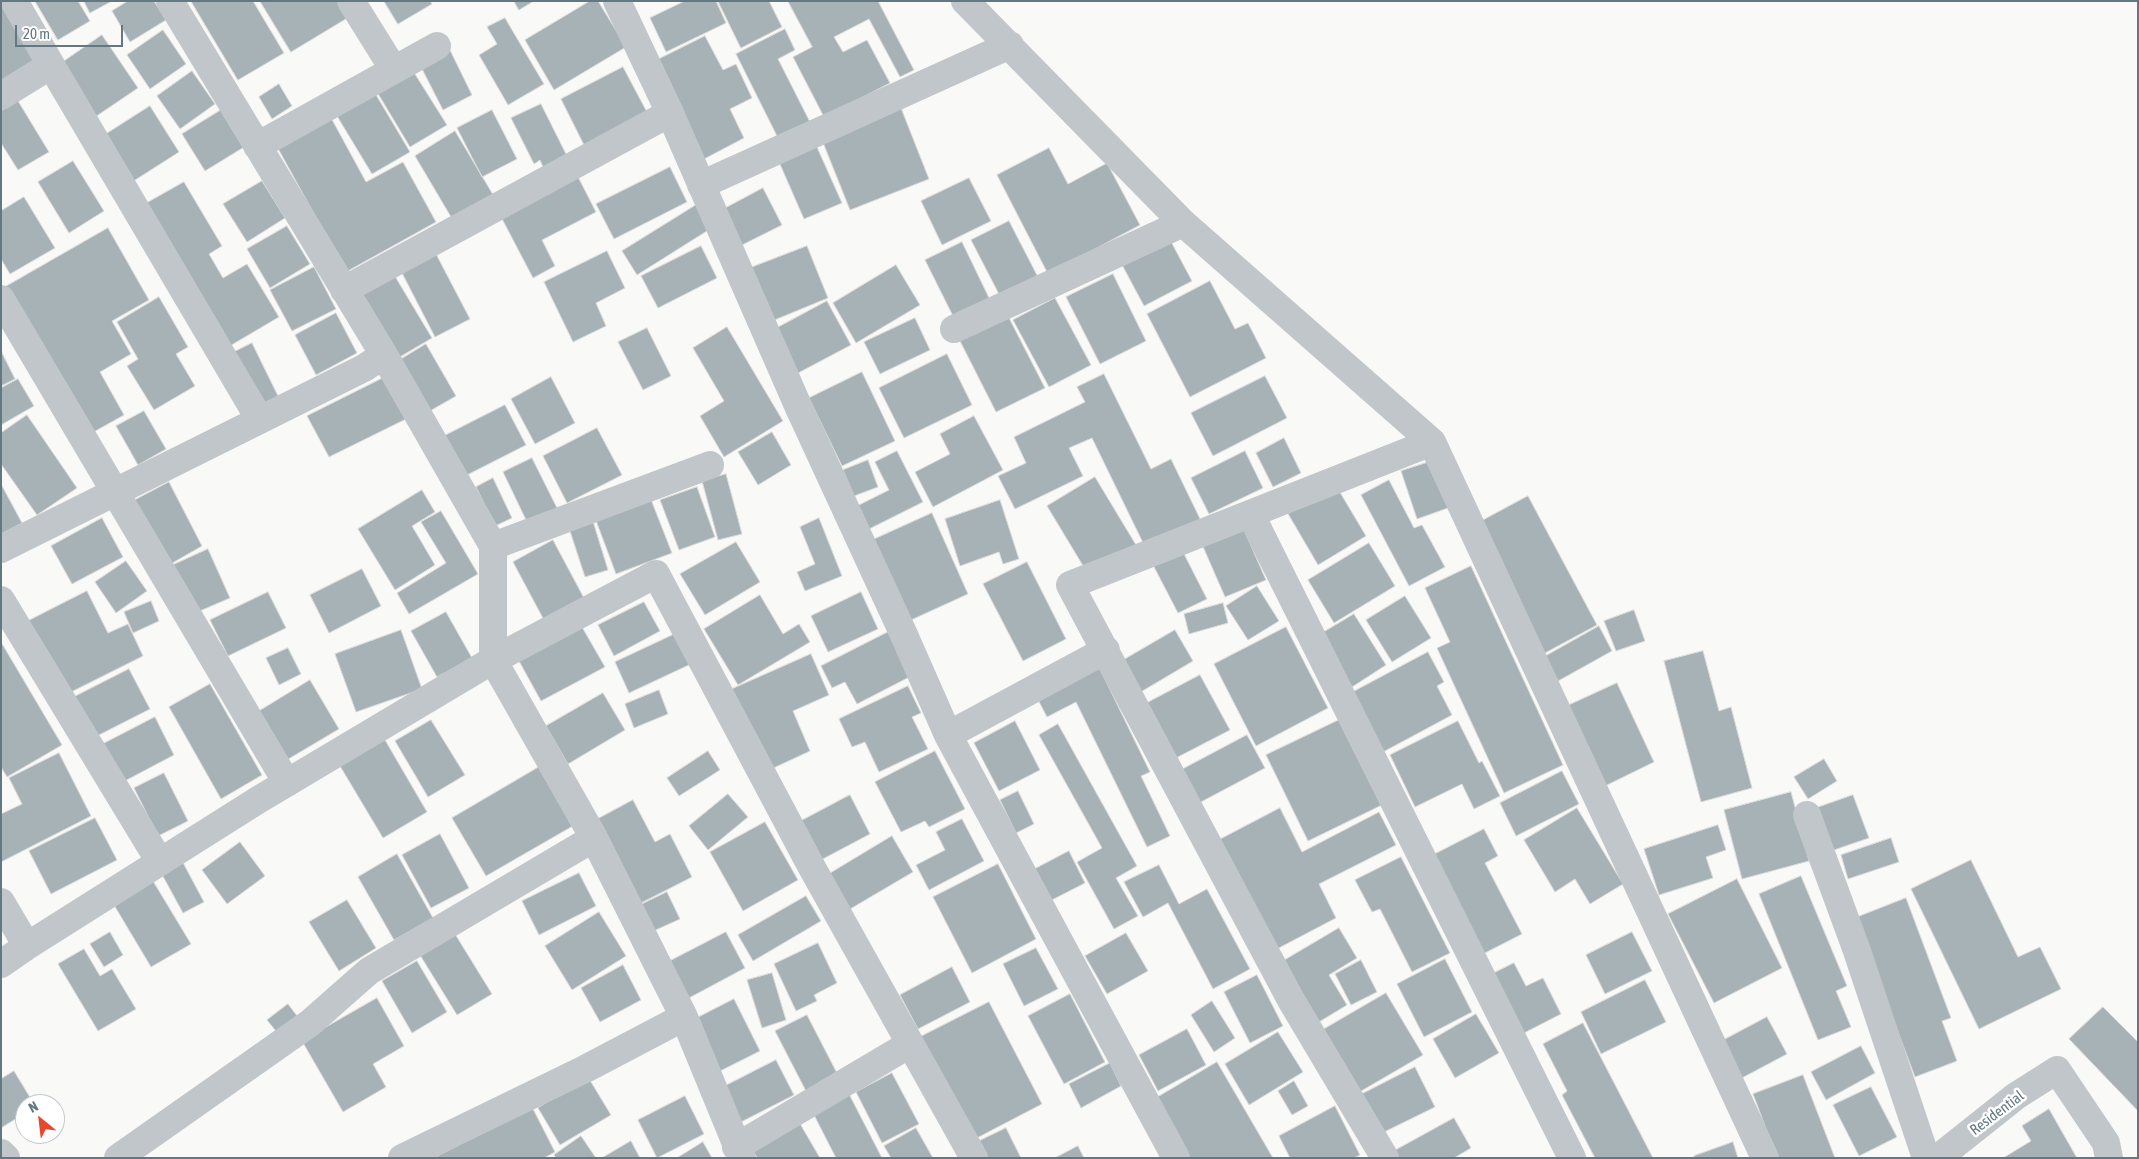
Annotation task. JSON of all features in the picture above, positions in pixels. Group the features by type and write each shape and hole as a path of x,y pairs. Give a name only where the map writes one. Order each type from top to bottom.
{"street":[{"path":"14,1 260,420"},
{"path":"170,1 384,355 493,546 493,660 594,838 684,1017 739,1152 910,1044"},
{"path":"351,1 394,70"},
{"path":"617,1 670,113 799,408 948,735 1176,1158"},
{"path":"965,1 1182,223 1432,442 1766,1158"},
{"path":"701,185 1010,45"},
{"path":"257,146 437,46"},
{"path":"1,96 51,65"},
{"path":"344,290 670,113"},
{"path":"954,329 1182,223"},
{"path":"1,299 287,783"},
{"path":"1,549 364,368 384,355"},
{"path":"1385,1158 1291,1000 1070,585 1432,442"},
{"path":"493,546 710,465"},
{"path":"1251,514 1572,1158"},
{"path":"1,964 26,946 287,783 493,660 656,574 810,864 974,1158"},
{"path":"1,600 160,862"},
{"path":"948,735 1106,650"},
{"path":"1807,815 1857,952 1926,1158"},
{"path":"118,1158 310,1023 369,971 594,838"},
{"path":"1,902 26,946"},
{"path":"402,1158 587,1068 684,1017"},
{"name":"Residential","path":"1938,1158 2016,1096 2057,1070 2106,1143 2109,1158"},
{"path":"1,1153 6,1158"}],"building":[{"path":"1,1 43,63 1,87"},
{"path":"35,1 78,1 90,21 58,40"},
{"path":"84,1 112,1 90,13"},
{"path":"128,1 154,1 166,20 130,42 112,11"},
{"path":"191,1 253,1 284,53 238,80"},
{"path":"260,1 339,1 349,17 291,52"},
{"path":"384,1 430,1 432,4 398,24"},
{"path":"514,1 534,1 519,10"},
{"path":"590,1 598,1 626,47 554,90 525,40"},
{"path":"685,1 716,1 726,23 666,52 650,18"},
{"path":"718,1 769,1 782,27 741,48"},
{"path":"788,1 878,1 914,70 900,77 869,19 834,37 843,52 867,40 890,83 824,117 793,57 812,47"},
{"path":"505,18 544,84 508,105 479,55 497,44 487,27"},
{"path":"785,29 795,50 778,59 811,124 779,140 736,54"},
{"path":"163,30 186,64 150,89 127,55"},
{"path":"102,35 138,88 95,117 60,64"},
{"path":"705,36 723,70 736,64 752,98 730,109 744,138 704,159 655,61"},
{"path":"449,48 472,95 443,110 419,63"},
{"path":"623,67 649,116 586,149 561,99"},
{"path":"192,71 215,104 180,129 157,96"},
{"path":"413,71 447,125 410,147 377,92"},
{"path":"279,84 292,106 272,119 259,97"},
{"path":"375,93 410,152 372,174 337,116"},
{"path":"18,101 49,152 18,170 1,143 1,111"},
{"path":"541,104 568,158 544,169 540,160 534,164 511,118"},
{"path":"150,106 179,152 132,182 103,136"},
{"path":"901,108 929,179 850,210 822,140"},
{"path":"221,110 244,147 205,171 182,134"},
{"path":"492,110 517,159 482,177 457,128"},
{"path":"329,114 366,182 403,162 436,222 346,272 275,143"},
{"path":"455,131 495,198 454,222 415,156"},
{"path":"816,145 842,203 804,219 779,162"},
{"path":"1049,148 1068,184 1107,163 1140,225 1048,274 997,175"},
{"path":"73,161 104,211 69,233 38,182"},
{"path":"670,167 687,202 614,239 596,204"},
{"path":"576,173 596,212 542,240 555,266 533,278 499,213"},
{"path":"969,178 991,221 942,245 921,201"},
{"path":"262,181 285,218 247,242 223,204"},
{"path":"184,182 222,246 209,254 223,278 247,264 279,317 228,347 145,204"},
{"path":"763,188 782,225 738,247 720,211"},
{"path":"24,197 55,248 10,274 1,259 1,211"},
{"path":"696,205 710,229 637,275 622,251"},
{"path":"1009,221 1040,281 1002,300 971,240"},
{"path":"287,226 310,264 270,288 247,249"},
{"path":"108,228 149,300 112,321 131,354 100,372 124,415 90,434 5,287"},
{"path":"1168,236 1192,281 1144,306 1120,261"},
{"path":"962,242 991,302 955,320 925,260"},
{"path":"701,246 717,278 658,308 641,276"},
{"path":"807,246 828,298 772,321 750,268"},
{"path":"607,251 625,288 596,303 606,326 573,342 544,282"},
{"path":"436,254 470,319 435,337 401,271"},
{"path":"896,265 920,305 856,343 833,303"},
{"path":"314,267 336,309 292,331 270,290"},
{"path":"393,273 432,338 393,361 355,296"},
{"path":"1113,274 1146,341 1100,364 1066,297"},
{"path":"1210,281 1235,329 1248,323 1266,358 1190,397 1147,314"},
{"path":"159,297 188,347 176,354 195,386 154,410 127,366 138,359 117,322"},
{"path":"1055,298 1091,365 1049,387 1013,320"},
{"path":"827,301 851,345 798,373 775,329"},
{"path":"336,313 357,353 316,375 295,335"},
{"path":"1007,314 1045,388 996,412 959,339"},
{"path":"915,318 930,350 880,374 864,342"},
{"path":"727,327 783,421 724,457 700,416 724,401 693,348"},
{"path":"647,328 671,376 643,390 618,342"},
{"path":"252,343 278,396 259,406 232,353"},
{"path":"426,344 456,396 423,415 393,364"},
{"path":"1,351 15,379 1,386"},
{"path":"947,354 972,405 904,438 879,388"},
{"path":"862,372 895,441 842,466 809,398"},
{"path":"1104,374 1151,469 1171,459 1203,525 1148,553 1092,438 1069,448 1083,476 1015,509 998,476 1026,463 1014,437 1085,402 1077,387"},
{"path":"1265,376 1287,418 1213,456 1191,413"},
{"path":"385,377 406,419 329,457 307,416"},
{"path":"551,377 575,423 535,444 511,399"},
{"path":"18,379 34,406 1,425 1,388"},
{"path":"505,405 526,445 465,476 444,436"},
{"path":"144,411 166,449 138,465 116,426"},
{"path":"27,415 77,488 37,515 1,464 1,433"},
{"path":"974,416 1003,470 933,507 915,472 950,454 940,434"},
{"path":"597,428 622,475 567,503 543,456"},
{"path":"772,432 791,465 758,485 738,452"},
{"path":"1284,438 1301,473 1273,487 1256,453"},
{"path":"897,451 923,502 863,532 851,509 889,490 875,462"},
{"path":"1245,451 1263,488 1209,514 1191,478"},
{"path":"532,458 557,508 527,522 503,472"},
{"path":"868,460 878,487 854,496 843,470"},
{"path":"1432,461 1448,508 1417,519 1401,471"},
{"path":"726,474 742,534 718,540 702,481"},
{"path":"1095,477 1136,545 1088,574 1047,506"},
{"path":"493,478 512,518 495,526 476,487"},
{"path":"1389,480 1414,528 1422,525 1445,567 1409,586 1361,495"},
{"path":"169,482 202,546 167,566 133,501"},
{"path":"1,484 22,523 1,534"},
{"path":"1335,484 1366,536 1318,565 1287,512"},
{"path":"697,487 715,537 679,550 660,500"},
{"path":"422,490 435,512 412,526 435,565 395,590 358,529"},
{"path":"1528,496 1597,625 1545,653 1476,524"},
{"path":"650,497 672,553 616,574 595,518"},
{"path":"1000,500 1019,559 1003,564 999,552 960,566 945,519"},
{"path":"441,511 478,574 409,614 397,593 446,563 421,522"},
{"path":"932,513 968,594 911,620 868,542"},
{"path":"102,518 123,557 72,584 51,546"},
{"path":"592,518 608,570 585,577 568,525"},
{"path":"819,518 842,576 805,591 797,572 815,564 800,527"},
{"path":"1241,523 1266,580 1225,597 1201,542"},
{"path":"553,540 585,600 545,622 513,562"},
{"path":"736,542 760,582 705,615 680,574"},
{"path":"1369,543 1395,586 1334,623 1308,580"},
{"path":"208,549 230,598 195,613 173,565"},
{"path":"1182,550 1207,599 1178,613 1153,565"},
{"path":"126,561 147,591 116,613 95,582"},
{"path":"1027,562 1066,639 1023,661 983,584"},
{"path":"1471,566 1563,765 1504,793 1437,648 1450,642 1425,588"},
{"path":"362,569 381,606 329,633 310,595"},
{"path":"1257,586 1279,621 1248,640 1226,606"},
{"path":"87,591 108,633 128,624 143,656 63,696 26,622"},
{"path":"268,592 286,628 228,656 210,620"},
{"path":"861,592 878,629 828,652 811,616"},
{"path":"760,595 783,634 799,624 810,642 738,685 704,629"},
{"path":"1405,596 1431,638 1392,662 1366,620"},
{"path":"151,601 159,621 133,633 124,612"},
{"path":"644,602 660,631 614,656 598,625"},
{"path":"1223,603 1228,623 1189,634 1184,614"},
{"path":"1634,610 1645,641 1616,651 1604,621"},
{"path":"446,612 472,658 437,677 411,631"},
{"path":"1354,614 1386,665 1352,687 1319,635"},
{"path":"1599,626 1612,651 1558,681 1544,657"},
{"path":"582,627 605,667 541,701 519,661"},
{"path":"1286,627 1328,708 1256,746 1214,664"},
{"path":"894,629 917,673 857,704 845,682 832,688 821,666"},
{"path":"401,630 422,689 356,712 335,654"},
{"path":"1175,630 1193,661 1139,693 1120,662"},
{"path":"679,632 693,663 629,693 615,662"},
{"path":"1,642 62,745 7,777 1,767"},
{"path":"288,648 301,674 279,685 266,658"},
{"path":"1703,651 1719,711 1731,707 1752,788 1701,802 1664,661"},
{"path":"1428,652 1444,682 1437,686 1452,715 1383,752 1351,693"},
{"path":"811,654 829,695 793,711 810,751 767,771 732,689"},
{"path":"1098,665 1150,772 1141,776 1170,836 1147,847 1076,702 1047,717 1036,696"},
{"path":"129,669 150,709 93,738 72,698"},
{"path":"1200,675 1230,730 1172,760 1143,705"},
{"path":"310,680 339,729 285,761 256,713"},
{"path":"1617,683 1654,762 1605,786 1567,706"},
{"path":"210,684 262,775 221,799 169,707"},
{"path":"908,686 921,713 912,717 928,749 879,772 865,742 852,747 839,719"},
{"path":"659,690 668,714 634,728 625,704"},
{"path":"603,693 625,730 568,764 546,726"},
{"path":"155,717 174,755 119,784 99,746"},
{"path":"1345,717 1386,803 1308,841 1266,755"},
{"path":"431,720 465,775 428,797 395,741"},
{"path":"1015,721 1040,770 999,791 974,743"},
{"path":"1458,721 1479,763 1482,761 1500,796 1474,809 1462,784 1415,807 1390,755"},
{"path":"1058,724 1137,866 1116,878 1138,916 1114,929 1077,862 1102,848 1039,735"},
{"path":"1247,735 1265,768 1199,803 1181,770"},
{"path":"385,740 427,812 383,838 340,766"},
{"path":"708,751 720,770 679,796 667,778"},
{"path":"935,751 965,809 929,827 925,821 901,832 875,782"},
{"path":"59,753 91,816 1,862 1,814 22,804 9,778"},
{"path":"1824,759 1837,781 1808,799 1794,777"},
{"path":"544,764 578,823 486,876 452,818"},
{"path":"1562,771 1579,804 1516,836 1500,803"},
{"path":"164,773 188,821 158,836 134,788"},
{"path":"1018,791 1034,824 1016,833 1000,800"},
{"path":"1791,792 1809,861 1742,879 1724,810"},
{"path":"728,794 748,817 708,850 689,826"},
{"path":"850,795 870,834 819,861 799,822"},
{"path":"1853,795 1869,838 1831,851 1816,808"},
{"path":"633,800 655,842 670,834 692,877 639,904 594,821"},
{"path":"1280,808 1302,852 1379,812 1396,845 1319,884 1336,918 1273,951 1217,841"},
{"path":"1577,808 1623,884 1590,904 1575,879 1555,892 1524,840"},
{"path":"95,818 117,860 51,894 29,851"},
{"path":"962,819 984,861 929,890 916,865 945,850 936,832"},
{"path":"765,822 798,880 743,911 710,852"},
{"path":"1718,825 1726,850 1706,857 1713,878 1659,895 1644,849"},
{"path":"1484,829 1498,856 1485,863 1522,934 1479,956 1429,857"},
{"path":"440,834 469,888 431,908 402,855"},
{"path":"892,836 913,872 845,912 824,877"},
{"path":"1891,838 1899,862 1848,879 1841,855"},
{"path":"240,842 265,876 227,904 202,870"},
{"path":"1069,851 1085,883 1046,903 1029,872"},
{"path":"397,854 433,918 394,940 358,877"},
{"path":"180,857 204,902 183,913 159,869"},
{"path":"1401,857 1450,953 1412,972 1380,909 1372,912 1355,880"},
{"path":"1971,860 2018,957 2040,947 2061,989 1979,1029 1911,889"},
{"path":"998,864 1036,939 972,973 933,897"},
{"path":"1159,865 1179,904 1207,889 1250,969 1213,989 1168,903 1143,917 1124,882"},
{"path":"579,873 596,906 539,935 522,901"},
{"path":"1801,876 1847,986 1836,991 1851,1027 1818,1040 1759,894"},
{"path":"1737,879 1782,968 1714,1003 1668,914"},
{"path":"153,881 191,944 151,967 114,905"},
{"path":"667,892 680,919 649,933 636,907"},
{"path":"806,896 821,921 753,961 738,935"},
{"path":"1906,898 1951,1018 1942,1021 1957,1061 1915,1077 1855,918"},
{"path":"347,900 376,948 339,971 309,922"},
{"path":"599,912 626,956 572,990 545,946"},
{"path":"1339,928 1357,958 1329,975 1347,1005 1314,1025 1278,964"},
{"path":"110,932 123,955 104,967 90,944"},
{"path":"726,932 745,968 687,999 668,962"},
{"path":"1632,932 1652,971 1605,994 1586,955"},
{"path":"1126,933 1148,971 1107,994 1085,956"},
{"path":"455,934 492,994 457,1015 420,955"},
{"path":"818,943 837,983 814,995 817,1001 796,1011 774,964"},
{"path":"1036,948 1058,989 1024,1006 1003,964"},
{"path":"84,949 100,976 112,969 136,1009 98,1031 58,964"},
{"path":"1445,959 1472,1012 1424,1037 1397,984"},
{"path":"1361,960 1377,992 1351,1005 1335,974"},
{"path":"417,961 447,1012 412,1033 382,981"},
{"path":"1514,963 1526,986 1543,978 1561,1014 1524,1033 1494,973"},
{"path":"623,965 641,1000 600,1022 581,988"},
{"path":"952,967 970,1002 918,1029 900,995"},
{"path":"772,973 786,1020 762,1028 747,980"},
{"path":"1257,975 1283,1026 1250,1043 1224,992"},
{"path":"1645,980 1666,1022 1601,1054 1581,1012"},
{"path":"1386,993 1423,1055 1356,1094 1319,1032"},
{"path":"1070,994 1105,1062 1064,1084 1028,1016"},
{"path":"377,998 404,1046 373,1064 386,1087 343,1112 302,1041"},
{"path":"734,999 760,1051 720,1071 693,1020"},
{"path":"1212,1001 1235,1038 1214,1052 1191,1015"},
{"path":"989,1002 1042,1104 971,1141 918,1038"},
{"path":"288,1004 304,1025 284,1041 267,1020"},
{"path":"2103,1007 2138,1042 2138,1111 2069,1039"},
{"path":"1476,1014 1499,1053 1455,1078 1433,1039"},
{"path":"807,1015 840,1079 808,1095 775,1031"},
{"path":"1767,1017 1787,1054 1738,1080 1718,1043"},
{"path":"1583,1023 1653,1158 1595,1158 1562,1095 1567,1091 1543,1044"},
{"path":"1187,1029 1206,1065 1158,1091 1139,1055"},
{"path":"1278,1032 1303,1072 1249,1105 1225,1064"},
{"path":"1861,1046 1875,1073 1826,1100 1811,1072"},
{"path":"776,1060 794,1095 741,1122 723,1087"},
{"path":"1217,1062 1273,1158 1184,1158 1151,1101"},
{"path":"1110,1063 1121,1086 1081,1108 1069,1084"},
{"path":"1415,1067 1435,1107 1378,1135 1358,1096"},
{"path":"14,1071 28,1094 15,1094 15,1119 1,1128 1,1079"},
{"path":"892,1073 919,1124 882,1143 856,1092"},
{"path":"1803,1075 1835,1158 1777,1158 1753,1094"},
{"path":"588,1077 611,1115 560,1145 538,1108"},
{"path":"1294,1081 1308,1106 1292,1115 1278,1091"},
{"path":"1871,1087 1897,1137 1859,1156 1833,1105"},
{"path":"849,1094 882,1158 836,1158 813,1113"},
{"path":"685,1096 704,1134 657,1158 638,1120"},
{"path":"1335,1106 1360,1155 1354,1158 1290,1158 1279,1136"},
{"path":"532,1107 555,1152 544,1158 434,1158"},
{"path":"2049,1109 2077,1158 2003,1158 2031,1141 2022,1126"},
{"path":"1454,1118 1471,1148 1454,1158 1398,1158 1394,1151"},
{"path":"799,1122 820,1158 757,1158 753,1150"},
{"path":"916,1128 933,1158 891,1158 884,1146"},
{"path":"1006,1128 1021,1158 980,1158 973,1144"},
{"path":"581,1136 596,1158 556,1158 554,1155"},
{"path":"631,1141 640,1158 602,1158"},
{"path":"703,1142 712,1158 677,1158"},
{"path":"1733,1142 1738,1158 1694,1158 1694,1156"},
{"path":"1078,1146 1084,1158 1055,1158"}]}
